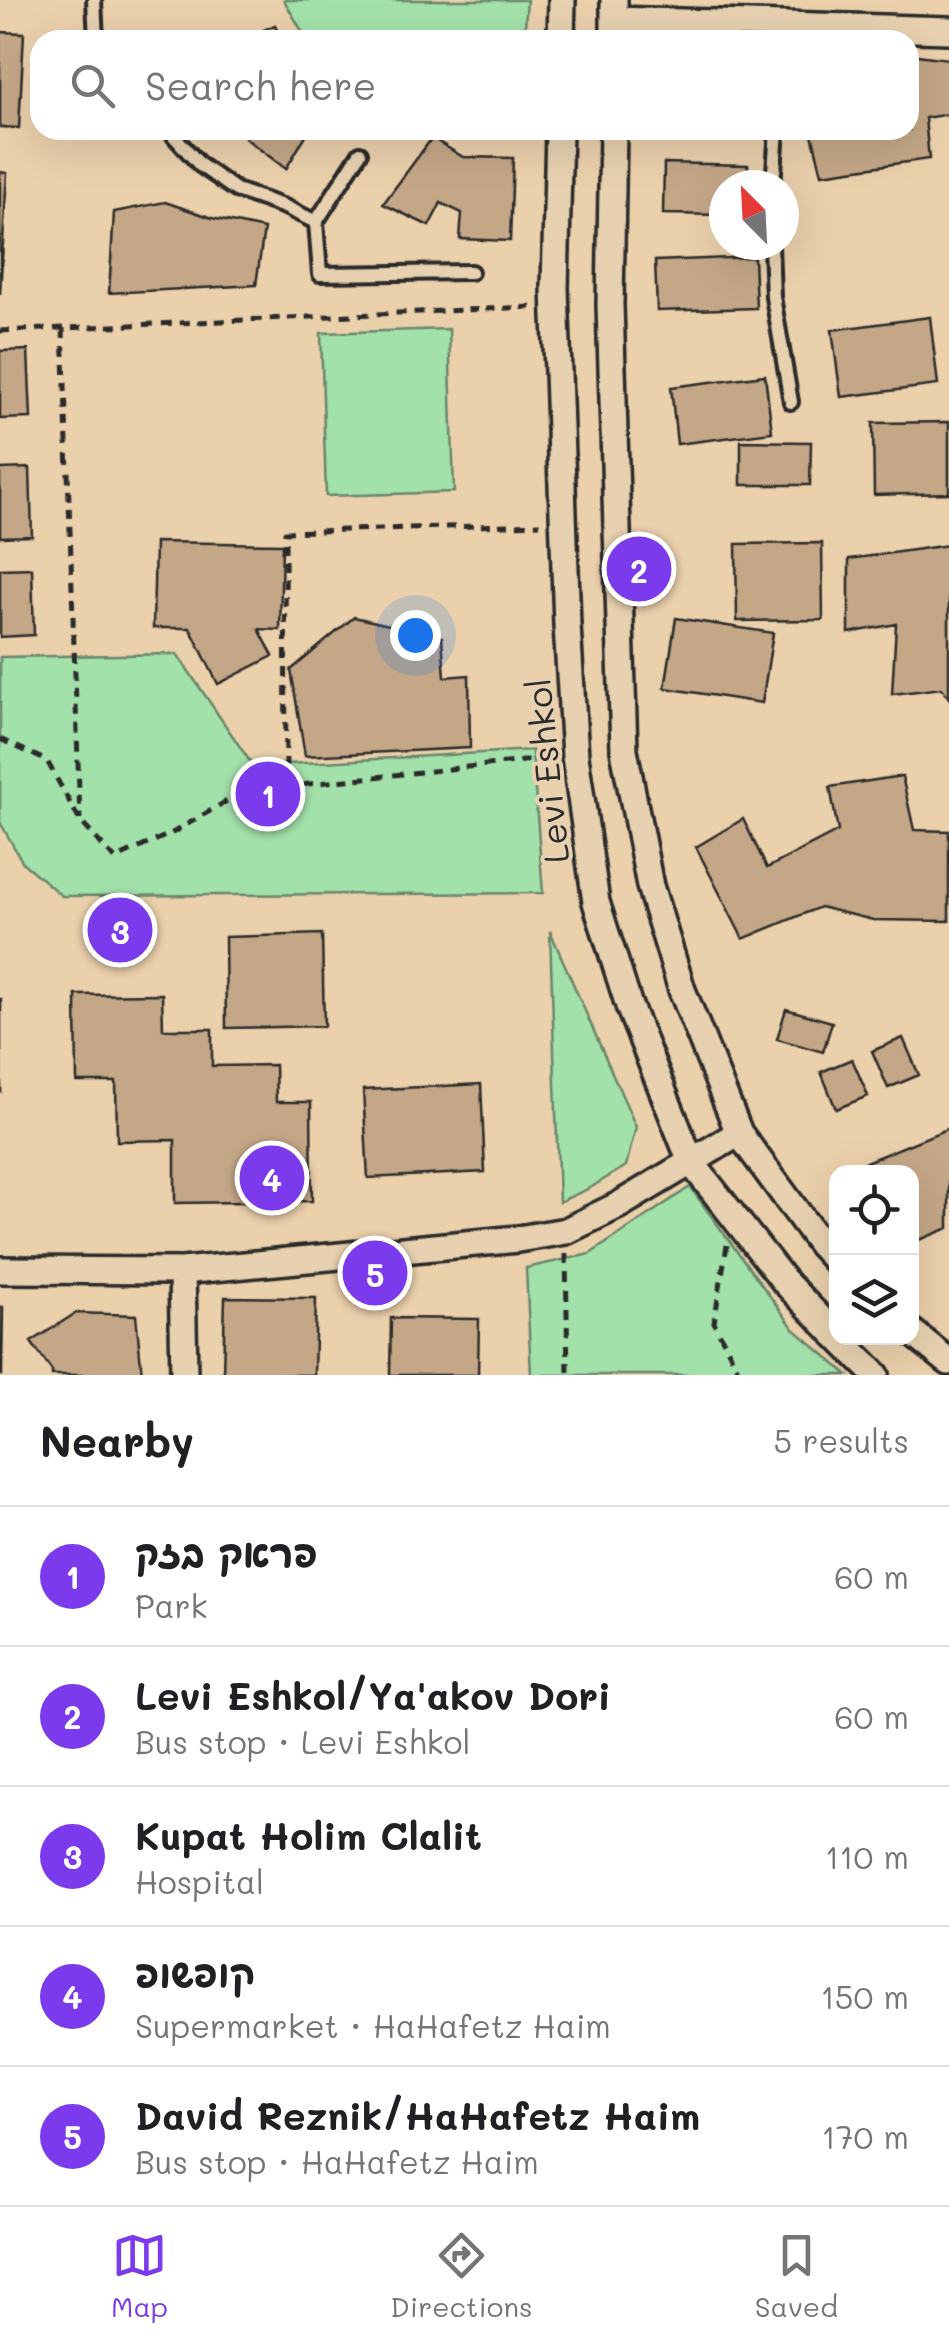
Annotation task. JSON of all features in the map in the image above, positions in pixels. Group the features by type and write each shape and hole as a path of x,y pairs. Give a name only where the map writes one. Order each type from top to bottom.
{"street":[{"path":"562,0 562,30"},
{"path":"614,20 749,30"},
{"path":"919,30 949,30"},
{"name":"Levi Eshkol","path":"559,140 556,306 563,524 575,756 596,902 629,1006 691,1162 785,1282 829,1327"},
{"path":"612,140 610,305 624,750 650,886 682,990 738,1132 830,1255"},
{"path":"0,1270 182,1271 566,1231 619,1206 738,1132"},
{"path":"182,1271 184,1375"},
{"path":"919,1338 949,1362"},
{"name":"Levi Eshkol","path":"847,1345 876,1375"}],"lane":[{"path":"94,0 96,30"},
{"path":"178,140 200,165 236,190 316,222"},
{"path":"774,170 775,140"},
{"path":"360,154 316,222 320,274 471,272"},
{"path":"771,260 772,297 791,402"}],"path":[{"path":"0,331 556,306"},
{"path":"63,328 80,821"},
{"path":"286,787 286,532 563,524"},
{"path":"0,739 47,762 80,821 115,859 174,832 244,791 575,756"},
{"path":"732,1214 714,1322 741,1375"},
{"path":"566,1231 568,1375"}],"green space":[{"path":"284,0 527,0 525,30 301,30"},
{"path":"449,329 454,492 326,496 321,333"},
{"path":"177,654 253,766 532,750 543,893 62,896 23,863 0,822 0,657"},
{"path":"550,931 636,1127 626,1166 559,1202"},
{"path":"690,1187 794,1329 848,1375 531,1375 526,1268 590,1254"}],"building":[{"path":"0,32 24,33 19,128 0,127"},
{"path":"919,55 949,59 949,114 925,118 929,159 822,174 814,140 919,140"},
{"path":"248,140 303,140 286,169"},
{"path":"431,140 463,157 513,158 510,241 460,239 462,213 441,203 429,226 383,204"},
{"path":"664,163 748,165 748,170 709,170 709,215 663,214"},
{"path":"0,172 7,173 0,294"},
{"path":"165,202 212,218 264,229 256,285 109,293 114,212"},
{"path":"754,260 756,308 657,311 655,261"},
{"path":"930,317 938,385 841,397 832,330"},
{"path":"28,350 31,418 0,419 0,351"},
{"path":"765,375 772,432 677,444 671,387"},
{"path":"949,422 949,493 874,495 873,423"},
{"path":"741,441 811,442 810,485 741,485"},
{"path":"30,468 32,536 0,537 0,469"},
{"path":"155,542 282,544 280,630 259,629 273,656 218,684 190,628 153,628"},
{"path":"822,543 823,620 737,621 736,544"},
{"path":"949,545 949,698 942,688 892,694 896,624 849,633 849,559"},
{"path":"32,568 34,635 0,637 0,569"},
{"path":"354,617 442,637 445,677 469,675 470,748 305,756 291,670"},
{"path":"676,618 773,633 762,703 665,688"},
{"path":"902,776 914,830 949,831 949,921 873,920 820,907 743,939 696,847 743,819 767,868 838,831 830,787"},
{"path":"322,934 324,1026 226,1028 225,937"},
{"path":"162,994 163,1029 212,1029 212,1066 275,1065 276,1102 311,1102 312,1201 175,1203 175,1140 117,1141 116,1082 77,1082 76,995"},
{"path":"1,999 1,1092 0,1092"},
{"path":"786,1009 832,1022 823,1052 777,1039"},
{"path":"903,1038 919,1075 888,1088 872,1051"},
{"path":"852,1059 868,1096 836,1109 821,1072"},
{"path":"481,1084 485,1172 368,1178 363,1090"},
{"path":"949,1128 949,1228 919,1240 919,1165 861,1164"},
{"path":"225,1297 316,1298 314,1375 223,1375"},
{"path":"3,1307 2,1375 0,1375"},
{"path":"76,1313 136,1315 142,1375 52,1375 31,1342"},
{"path":"391,1318 479,1319 478,1375 390,1375"}],"place":[{"name":"Levi Eshkol/Ya'akov Dori","path":"639,569"},
{"name":"פראק בזק","path":"268,794"},
{"name":"Kupat Holim Clalit","path":"120,930"},
{"name":"קופשופ","path":"272,1178"},
{"name":"David Reznik/HaHafetz Haim","path":"375,1273"}]}
